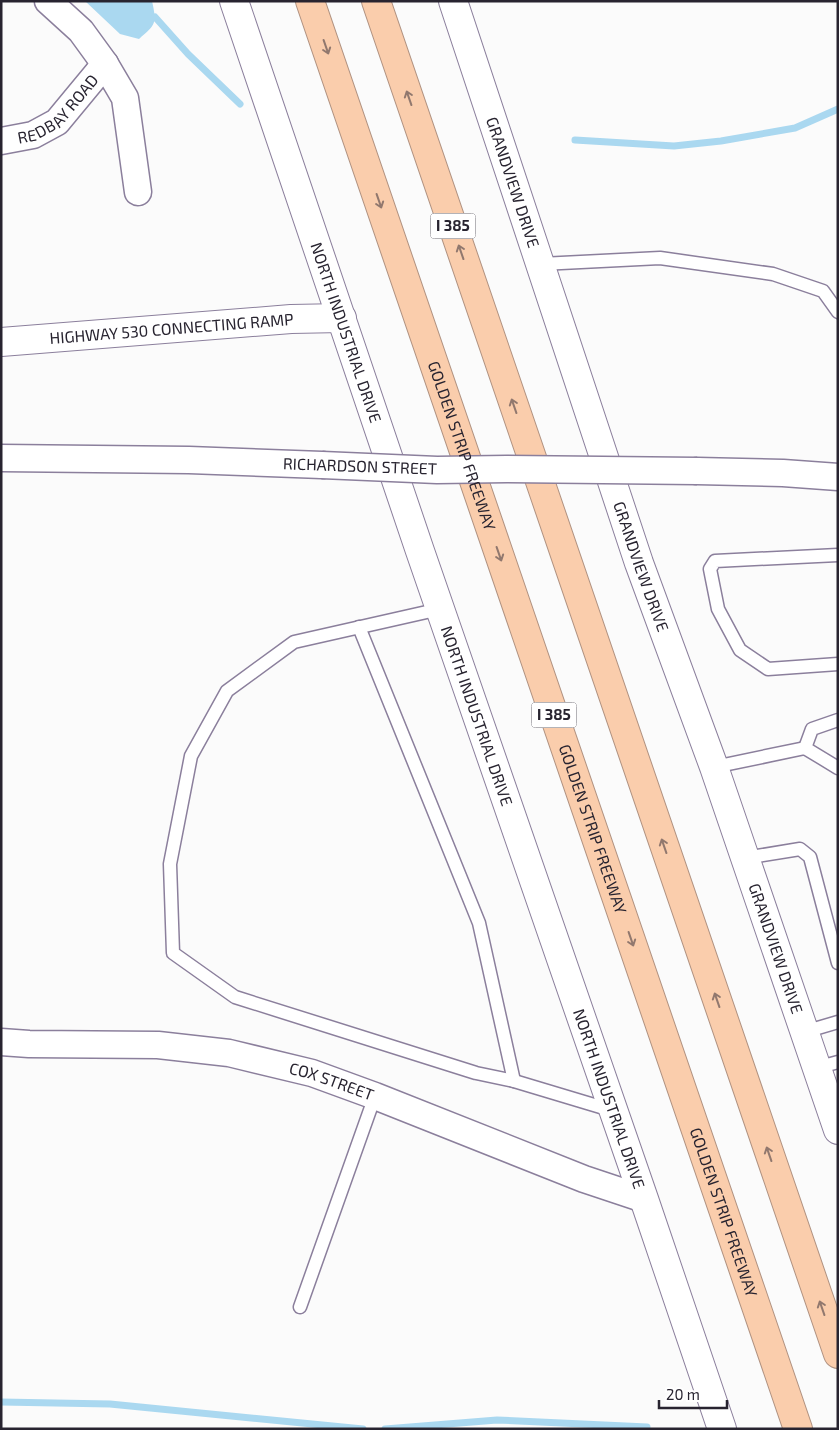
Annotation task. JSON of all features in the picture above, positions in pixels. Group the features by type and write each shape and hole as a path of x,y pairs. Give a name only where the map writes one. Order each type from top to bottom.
{"highway":[{"name":"GOLDEN STRIP FREEWAY","path":"310,1 798,1429"},
{"name":"I 385","path":"376,1 838,1354"}],"street":[{"path":"48,1 81,31 105,64 125,98 138,192"},
{"name":"NORTH INDUSTRIAL DRIVE","path":"234,1 440,609 722,1429"},
{"name":"GRANDVIEW DRIVE","path":"453,1 639,563 714,767 804,1032 827,1065 838,1130"},
{"name":"REDBAY ROAD","path":"1,141 33,135 57,122 105,64"},
{"name":"HIGHWAY 530 CONNECTING RAMP","path":"1,342 282,320 342,318"},
{"name":"RICHARDSON STREET","path":"1,458 189,460 436,470 697,471 783,473 838,477"},
{"name":"COX STREET","path":"1,1042 158,1045 229,1053 312,1073 584,1179 644,1199"}],"lane":[{"path":"540,264 660,258 773,274 824,291 838,312"},
{"path":"838,555 715,561 710,569 718,609 740,650 768,669 838,664"},
{"path":"440,609 294,642 227,691 191,756 170,864 173,953 235,997 476,1073 514,1081 614,1111"},
{"path":"359,627 479,923 514,1081"},
{"path":"806,748 812,729 838,720"},
{"path":"714,767 806,748 838,768"},
{"path":"745,858 800,849 810,857 838,963"},
{"path":"804,1032 838,1022"},
{"path":"300,1307 375,1096"}],"water":[{"path":"85,1 152,1 154,23 139,39 120,34"}],"waterway":[{"path":"155,17 188,54 240,104"},
{"path":"575,140 674,146 721,141 795,128 838,109"},
{"path":"1,1402 110,1404 363,1429"},
{"path":"385,1429 497,1420 647,1427"}]}
